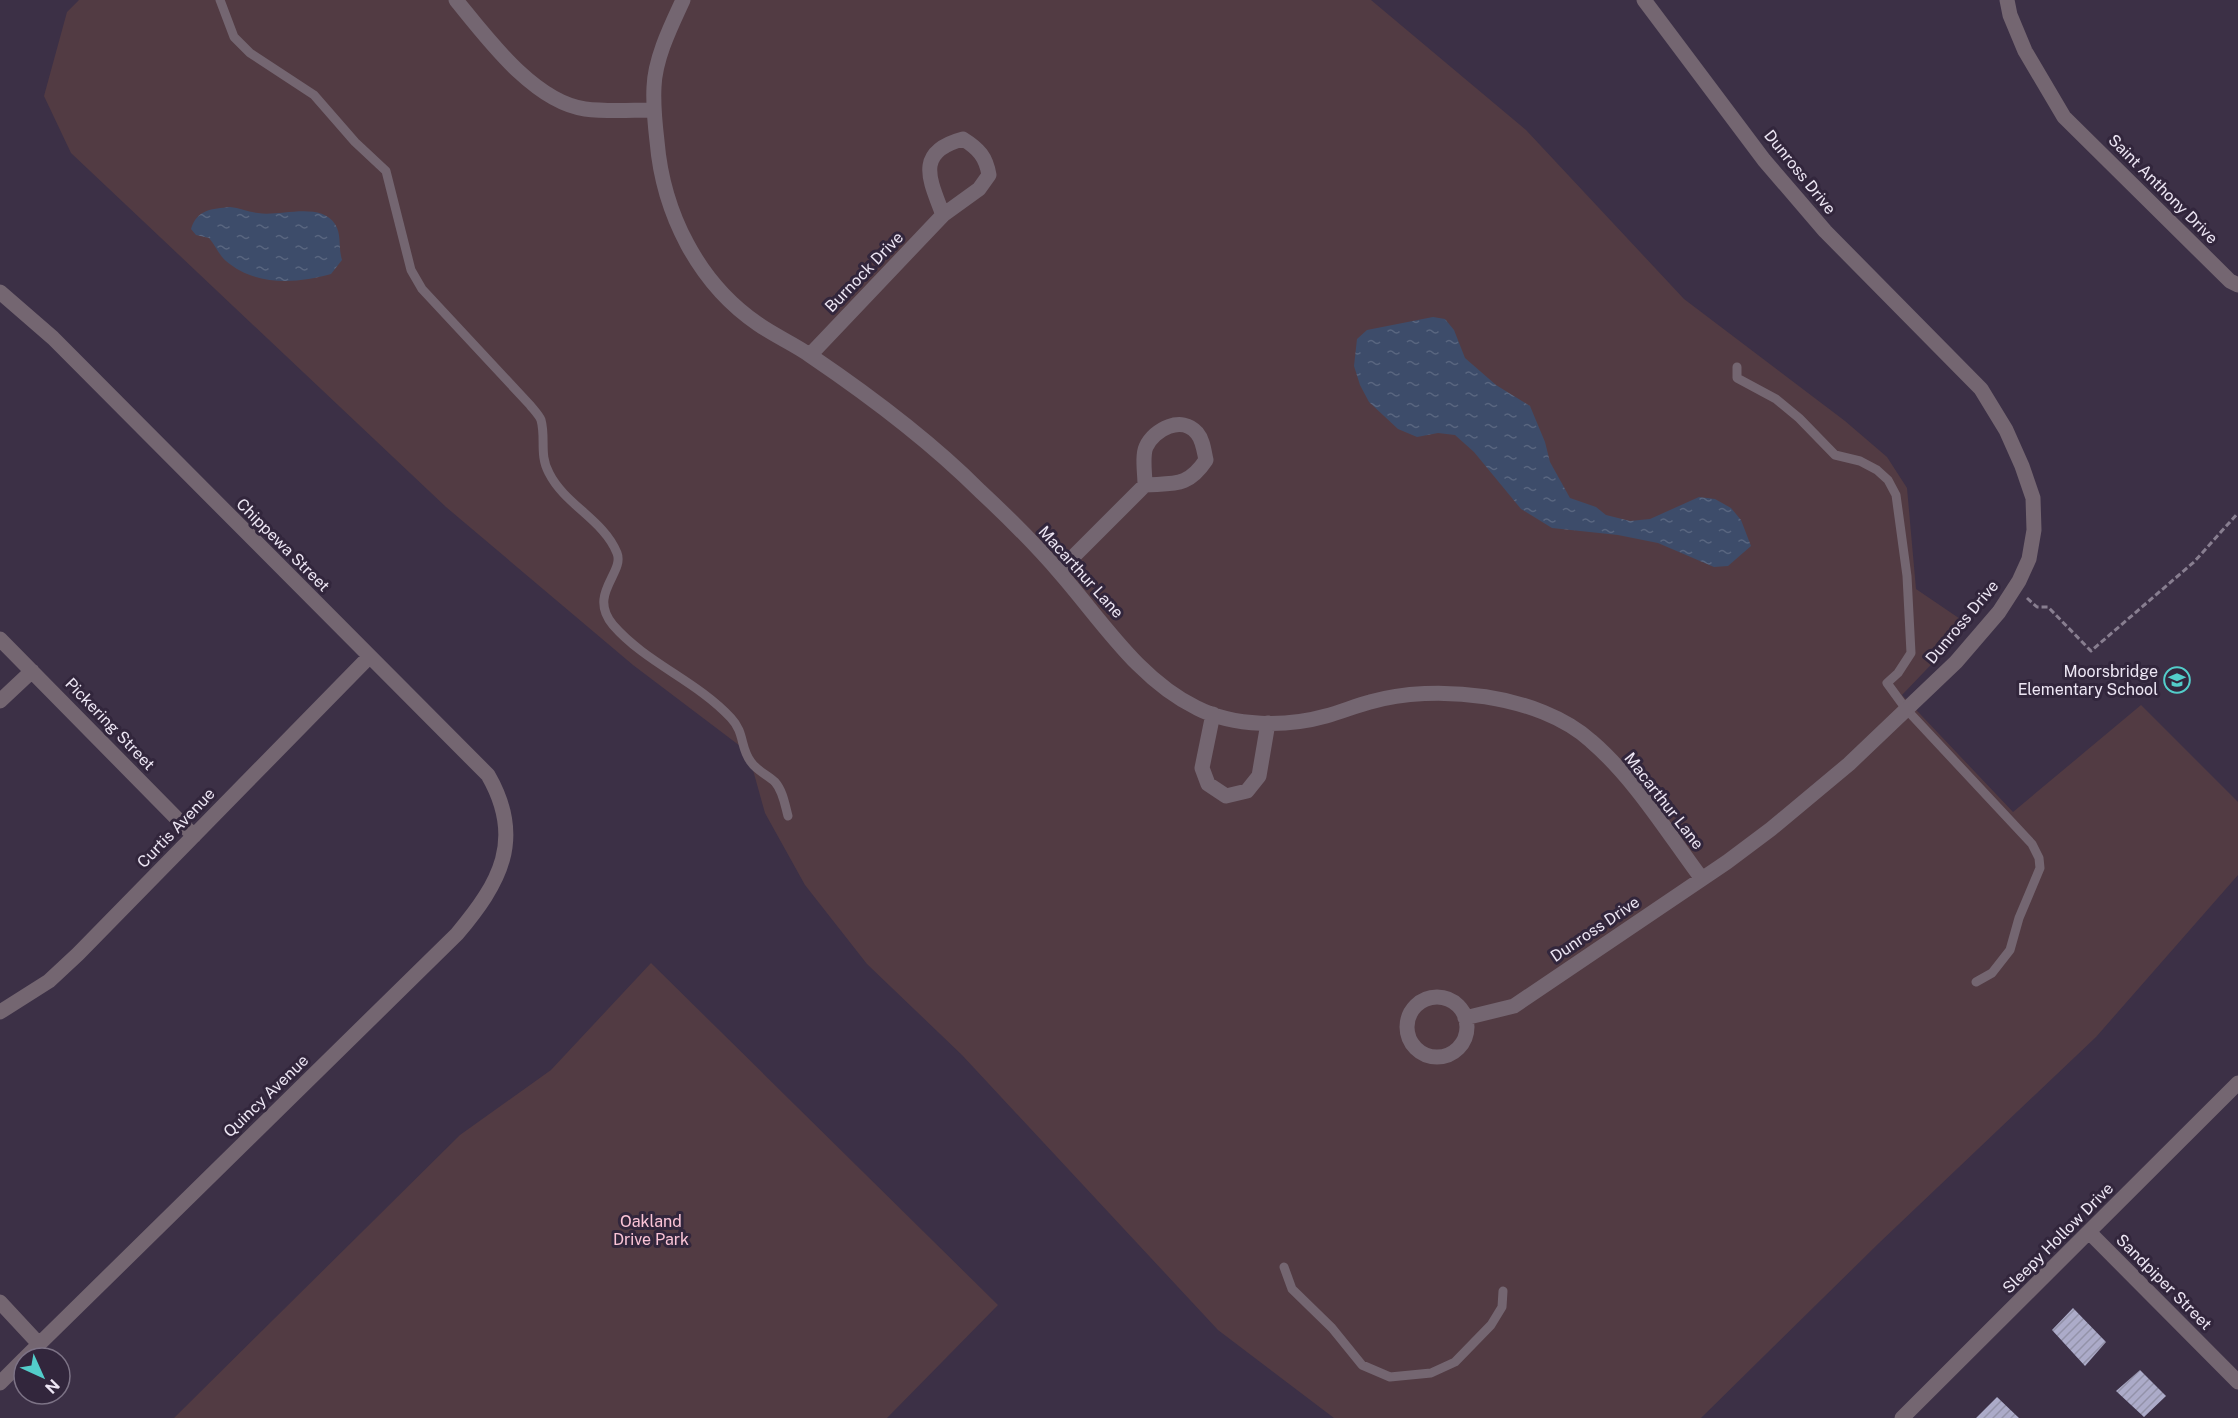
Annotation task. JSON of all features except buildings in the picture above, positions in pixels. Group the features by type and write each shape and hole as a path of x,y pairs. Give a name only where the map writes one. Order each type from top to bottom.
{"street":[{"path":"456,0 491,43 525,78 556,98 582,108 654,110"},
{"name":"Macarthur Lane","path":"683,0 654,83 659,165 670,209 680,232 709,278 757,323 810,355 966,477 1059,571 1154,680 1198,709 1213,714 1268,723 1324,717 1371,701 1432,692 1470,694 1514,703 1553,718 1589,738 1635,788 1702,879"},
{"name":"Dunross Drive","path":"1466,1018 1514,1006 1702,879 1780,822 1849,764 1956,662 1999,612 2029,559 2034,530 2032,498 2006,429 1981,389 1825,231 1764,160 1644,0"},
{"name":"Saint Anthony Drive","path":"2007,0 2010,15 2025,51 2064,117 2230,281 2238,285"},
{"name":"Burnock Drive","path":"810,355 943,215 979,189 989,175 986,160 976,147 963,139 938,149 929,163 928,176 943,215"},
{"name":"Chippewa Street","path":"0,292 52,338 488,775 499,795 504,815 506,843"},
{"path":"1059,571 1145,485 1182,483 1195,476 1206,460 1203,444 1196,432 1184,424 1170,425 1154,435 1145,448 1145,485"},
{"name":"Pickering Street","path":"0,639 194,836"},
{"name":"Curtis Avenue","path":"0,1012 49,981 369,657"},
{"path":"0,701 32,671"},
{"path":"1213,714 1202,768 1208,784 1226,796 1247,791 1259,776 1268,723"},
{"name":"Quincy Avenue","path":"39,1344 457,934 494,885 503,863 506,843"},
{"name":"Sleepy Hollow Drive","path":"1902,1418 2238,1083"},
{"name":"Sandpiper Street","path":"2089,1232 2238,1382"},
{"path":"0,1302 39,1344"},
{"name":"Quincy Avenue","path":"0,1383 12,1371"}],"lane":[{"path":"220,0 234,37 250,53 314,95 355,142 387,171 411,270 422,289 530,405 541,420 542,454 549,474 566,498 612,543 618,555 618,564 606,586 604,605 611,623 647,656 684,679 729,715 741,729 746,756 775,783 782,793 788,816"},
{"path":"1737,368 1737,378 1745,385 1776,399 1799,418 1835,455 1860,461 1877,470 1888,480 1896,495 1907,576 1911,653 1898,673 1887,683 1906,710 2032,844 2039,858 2037,880 2019,918 2010,950 1992,972 1976,982"},
{"path":"1284,1267 1292,1288 1332,1328 1362,1365 1390,1377 1431,1373 1455,1362 1491,1325 1502,1307 1503,1291"}],"path":[{"path":"2015,586 2037,607 2048,607 2091,651 2194,562 2238,513"}],"green space":[{"path":"79,0 1371,0 1526,130 1684,299 1845,421 1887,457 1907,488 1916,589 1969,625 1902,695 2013,812 2141,705 2238,802 2238,875 2096,1037 1879,1243 1701,1418 1334,1418 1218,1330 962,1055 867,964 805,885 765,813 748,752 633,665 446,507 71,153 44,96 67,12"},
{"name":"Oakland Drive Park","path":"651,963 998,1305 887,1418 174,1418 460,1135 551,1070"}],"water":[{"path":"230,207 267,214 299,211 320,213 328,217 337,228 342,260 331,274 304,280 263,279 237,269 221,256 209,238 196,235 191,229 197,217 206,211"},
{"path":"1433,317 1445,319 1454,330 1465,358 1496,385 1530,406 1545,442 1550,462 1570,498 1596,507 1606,515 1630,521 1650,519 1699,497 1715,499 1731,508 1741,520 1751,546 1728,566 1714,567 1658,543 1618,535 1552,528 1521,509 1474,452 1455,435 1438,433 1417,437 1398,429 1369,402 1360,385 1354,366 1357,339 1367,330"}],"place":[{"name":"Moorsbridge Elementary School","path":"2177,680"}]}
